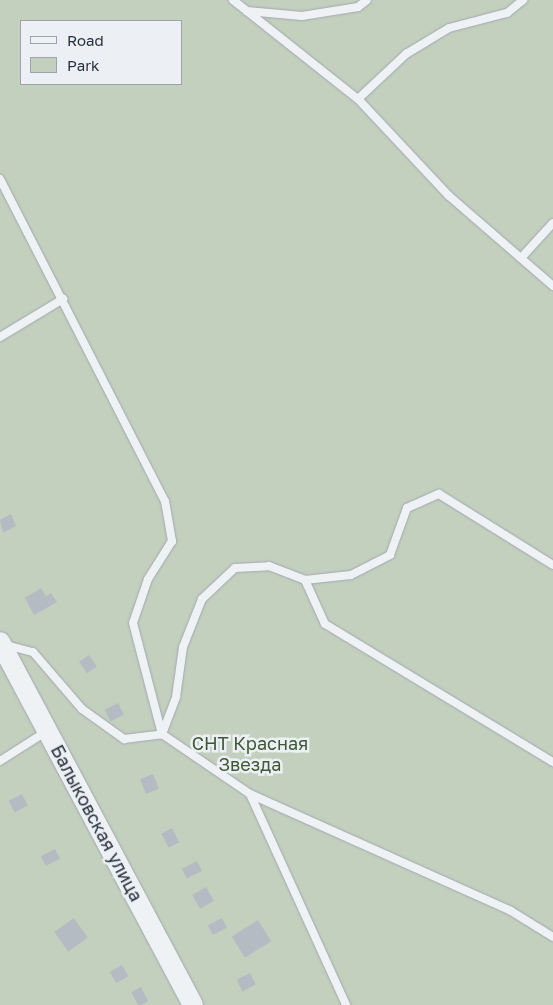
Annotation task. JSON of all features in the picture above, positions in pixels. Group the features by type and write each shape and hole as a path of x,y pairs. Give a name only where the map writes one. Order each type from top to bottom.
{"street":[{"name":"Балыковская улица","path":"1,643 193,1005"}],"lane":[{"path":"233,0 358,99 448,194 553,286"},
{"path":"246,11 302,16 358,7 367,0"},
{"path":"358,99 406,54 449,28 507,13 523,0"},
{"path":"0,179 63,298 165,501 172,542 148,579 133,622 162,734 250,794 511,910 553,936"},
{"path":"521,258 553,223"},
{"path":"0,337 63,298"},
{"path":"162,734 176,697 183,647 202,599 235,568 269,566 305,580 351,575 390,555 407,508 439,494 553,565"},
{"path":"305,580 325,624 553,762"},
{"path":"1,643 33,652 82,709 124,739 162,734"},
{"path":"0,761 48,730"},
{"path":"250,794 344,1003 350,1005"}],"green space":[{"name":"СНТ Красная Звезда","path":"0,0 553,0 553,1005 0,1005"}],"building":[{"path":"11,514 16,526 3,533 0,520"},
{"path":"41,588 46,596 51,593 57,602 34,615 25,598"},
{"path":"89,655 97,667 87,673 79,662"},
{"path":"118,703 124,715 111,721 105,710"},
{"path":"153,774 159,789 146,794 140,779"},
{"path":"22,794 28,806 15,812 9,801"},
{"path":"172,828 179,842 169,848 161,833"},
{"path":"55,849 60,859 46,866 41,856"},
{"path":"197,861 202,871 187,879 182,869"},
{"path":"206,887 214,901 200,909 192,895"},
{"path":"74,918 88,938 68,951 54,932"},
{"path":"222,918 227,928 213,935 208,925"},
{"path":"258,920 271,941 245,958 232,936"},
{"path":"122,965 128,976 116,983 110,972"},
{"path":"250,973 256,985 243,991 237,980"},
{"path":"141,987 148,1001 138,1005 131,992"}]}
